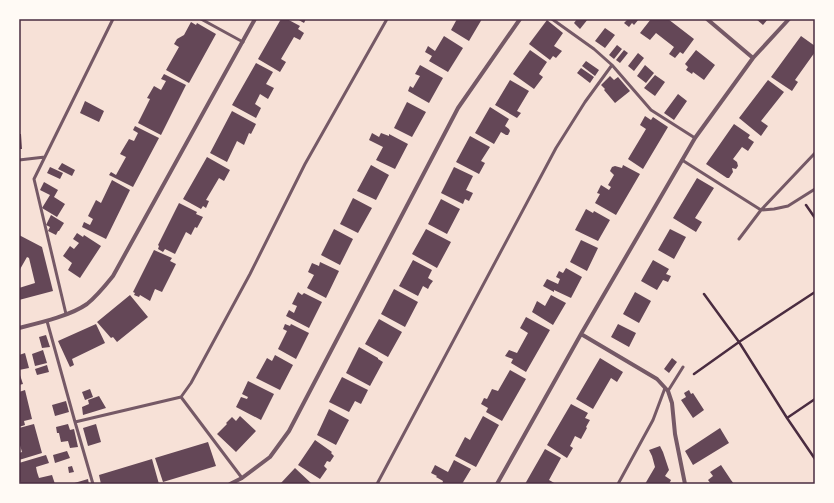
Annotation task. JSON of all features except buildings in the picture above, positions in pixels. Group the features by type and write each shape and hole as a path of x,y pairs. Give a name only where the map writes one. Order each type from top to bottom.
{"street":[{"path":"19,328 47,321 66,314 86,304 100,293 113,276 256,19"},
{"path":"230,484 242,478 270,457 289,431 458,108 520,19"},
{"path":"707,19 753,58"},
{"path":"497,484 581,334 695,138 753,58 790,19"},
{"path":"581,334 658,379 666,389 672,403 675,434 685,484"}],"lane":[{"path":"66,314 34,179 113,19"},
{"path":"201,19 243,42"},
{"path":"75,422 181,397 191,383 250,274 305,164 387,19"},
{"path":"552,19 594,49 612,65 651,110 695,138"},
{"path":"377,484 556,148 585,102 612,65"},
{"path":"739,240 761,210 815,153"},
{"path":"19,160 45,157"},
{"path":"682,160 761,210 788,206 815,189"},
{"path":"47,321 93,484"},
{"path":"618,484 653,420 666,389 683,367"},
{"path":"181,397 242,478"}],"path":[{"path":"801,198 815,218"},
{"path":"694,374 739,342 815,292"},
{"path":"704,294 739,342 815,459"},
{"path":"787,418 815,399"}]}
